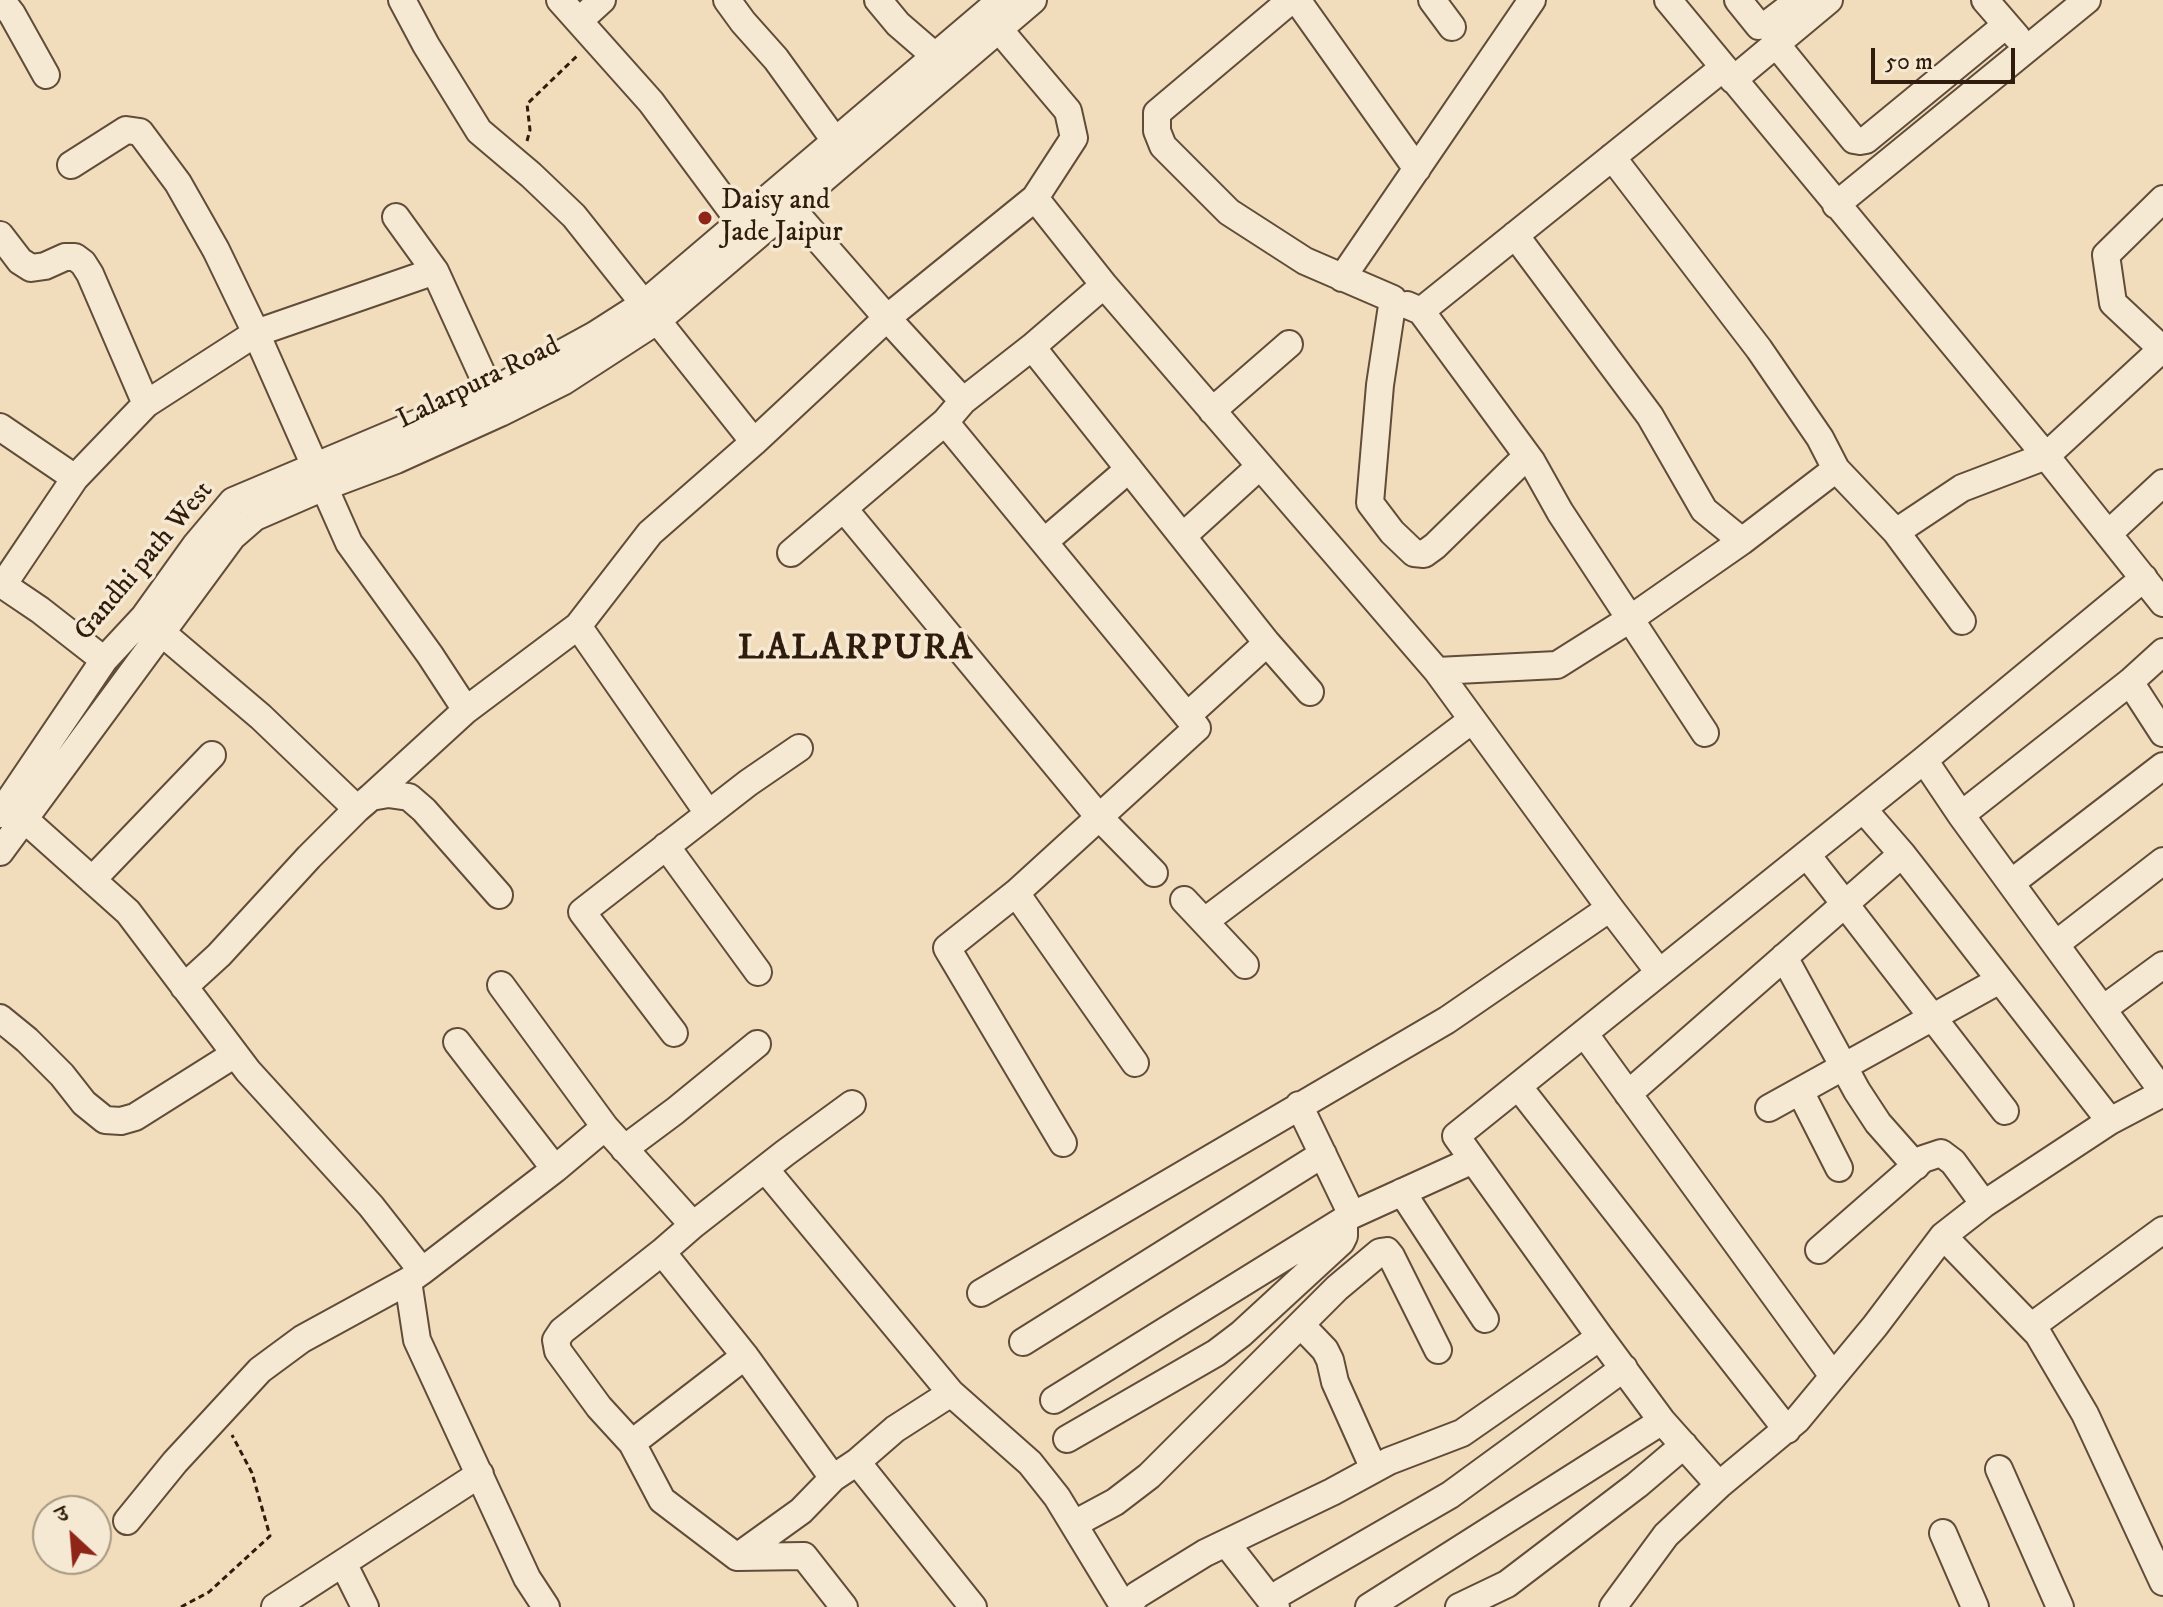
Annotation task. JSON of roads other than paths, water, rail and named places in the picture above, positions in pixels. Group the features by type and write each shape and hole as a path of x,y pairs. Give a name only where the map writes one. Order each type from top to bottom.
{"street":[{"path":"1,0 46,75"},
{"path":"402,0 479,131 574,216 754,442"},
{"path":"560,0 659,113 740,222"},
{"path":"587,30 602,0"},
{"path":"727,0 776,59 843,149 995,15 1033,0"},
{"path":"878,0 898,24 935,56"},
{"path":"1417,169 1294,0 1157,113 1157,131 1163,146 1229,212 1305,261 1421,311 1527,456 1560,512 1705,733"},
{"path":"1432,0 1452,27"},
{"path":"1342,278 1532,0"},
{"path":"1668,0 2046,456 2163,603"},
{"path":"1738,0 1759,26 1766,25 1799,0"},
{"path":"1421,311 1612,157 1728,74 1776,44 1829,0"},
{"path":"1985,0 2027,49"},
{"path":"1836,205 2087,0"},
{"path":"184,987 219,955 309,857 364,803 466,710 578,626 650,533 754,442 887,318 1035,198 1074,138 1068,111 995,15"},
{"name":"Gandhi path West","path":"11,812 104,660 144,617 195,546 233,501 319,476 496,403 595,335 652,311 740,222 784,199 843,149 935,56 995,15"},
{"path":"1776,44 1854,140 1860,141 1866,140 2006,25"},
{"path":"71,165 126,130 140,132 178,183 216,250 256,333 349,543 466,710"},
{"path":"1612,157 1759,349 1820,438 1836,469 1896,532 1962,621"},
{"path":"1035,198 1104,285 1437,671 1659,972"},
{"path":"652,311 784,199 963,401"},
{"path":"1896,532 1962,488 2046,456 2162,349 2113,303 2106,255 2163,199"},
{"path":"396,217 435,271 496,403"},
{"path":"0,235 20,261 31,268 45,266 65,257 75,257 83,263 146,404"},
{"path":"1515,235 1650,416 1704,510 1742,541"},
{"path":"104,660 40,610 2,587 75,478 146,404 256,333 435,271"},
{"path":"791,553 945,422 963,401 1104,285"},
{"path":"1393,299 1380,385 1370,503 1392,532 1414,553 1424,554 1527,456"},
{"path":"1212,411 1289,344"},
{"path":"1032,347 1267,643 1310,692"},
{"path":"945,422 1197,728 1016,893 947,948 1063,1143"},
{"path":"0,427 75,478"},
{"path":"1183,536 1260,466"},
{"path":"1044,542 1129,469"},
{"path":"1437,671 1557,665 1630,619 1742,541 1836,469"},
{"path":"0,852 11,812 161,632 232,537 255,517 319,476"},
{"path":"2108,534 2163,483"},
{"path":"844,509 1099,817 1154,873"},
{"path":"1719,1485 1662,1421 1456,1136 1807,855 2144,578"},
{"path":"578,626 708,813"},
{"path":"161,632 364,803"},
{"path":"1187,716 1267,643"},
{"path":"1961,815 2130,682 2163,652"},
{"path":"2130,682 2163,733"},
{"path":"1205,921 1472,720"},
{"path":"674,1033 582,912 708,813 799,748"},
{"path":"92,880 212,755"},
{"path":"1613,1607 1666,1535 1719,1485 1797,1420 1875,1326 1943,1236 1984,1204 2110,1121 2163,1092 1924,760"},
{"path":"2011,883 2163,766"},
{"path":"364,803 388,794 409,797 499,895"},
{"path":"1863,809 1902,854 2110,1121"},
{"path":"11,812 128,912 248,1071 371,1206 415,1276 417,1340 536,1603"},
{"path":"666,846 758,972"},
{"path":"1628,1094 1902,854"},
{"path":"1807,855 2005,1111"},
{"path":"2056,944 2163,861"},
{"path":"1016,893 1135,1063"},
{"path":"1184,900 1245,965"},
{"path":"981,1293 1447,1020 1610,908"},
{"path":"1784,957 1878,1123 1916,1166"},
{"path":"2103,1009 2163,965"},
{"path":"1769,1108 2000,980"},
{"path":"501,985 605,1127 693,1225"},
{"path":"0,1018 27,1040 62,1075 84,1103 105,1120 121,1121 135,1117 235,1054"},
{"path":"1584,1033 1833,1376"},
{"path":"457,1042 555,1169"},
{"path":"624,1149 757,1044"},
{"path":"1518,1086 1787,1430"},
{"path":"1800,1091 1839,1168"},
{"path":"844,1607 804,1556 737,1557 662,1500 632,1443 599,1407 558,1351 556,1340 562,1331 693,1225 852,1104"},
{"path":"1067,1439 1216,1353 1341,1242 1346,1219 1323,1154 1299,1105"},
{"path":"127,1521 175,1462 260,1370 302,1339 415,1276 605,1127"},
{"path":"1819,1250 1923,1159 1941,1153 1953,1162 1984,1204"},
{"path":"1023,1342 1323,1154"},
{"path":"1054,1400 1346,1219 1473,1160"},
{"path":"765,1169 951,1393 1030,1463 1057,1497 1125,1607 1137,1595 1205,1553 1389,1461 1462,1433 1600,1337"},
{"path":"1402,1192 1485,1319"},
{"path":"2032,1326 2163,1230"},
{"path":"1943,1236 2032,1326 2053,1358 2085,1414 2163,1582"},
{"path":"1074,1524 1115,1502 1149,1476 1337,1288 1380,1252 1387,1251 1391,1256 1438,1350"},
{"path":"662,1252 745,1356 833,1478"},
{"path":"1301,1325 1325,1350 1335,1382 1374,1469"},
{"path":"632,1443 745,1356"},
{"path":"1226,1543 1279,1600 1450,1495 1624,1368"},
{"path":"737,1557 801,1511 833,1478 895,1429 951,1393"},
{"path":"1369,1607 1662,1421"},
{"path":"1459,1607 1507,1584 1637,1485 1684,1445"},
{"path":"857,1462 973,1607"},
{"path":"1999,1469 2060,1607"},
{"path":"275,1607 480,1474"},
{"path":"1943,1533 1975,1607"},
{"path":"343,1563 365,1607"}],"place":[{"name":"Daisy and Jade Jaipur","path":"705,218"}],"district":[{"name":"LALARPURA","path":"856,651"}]}
